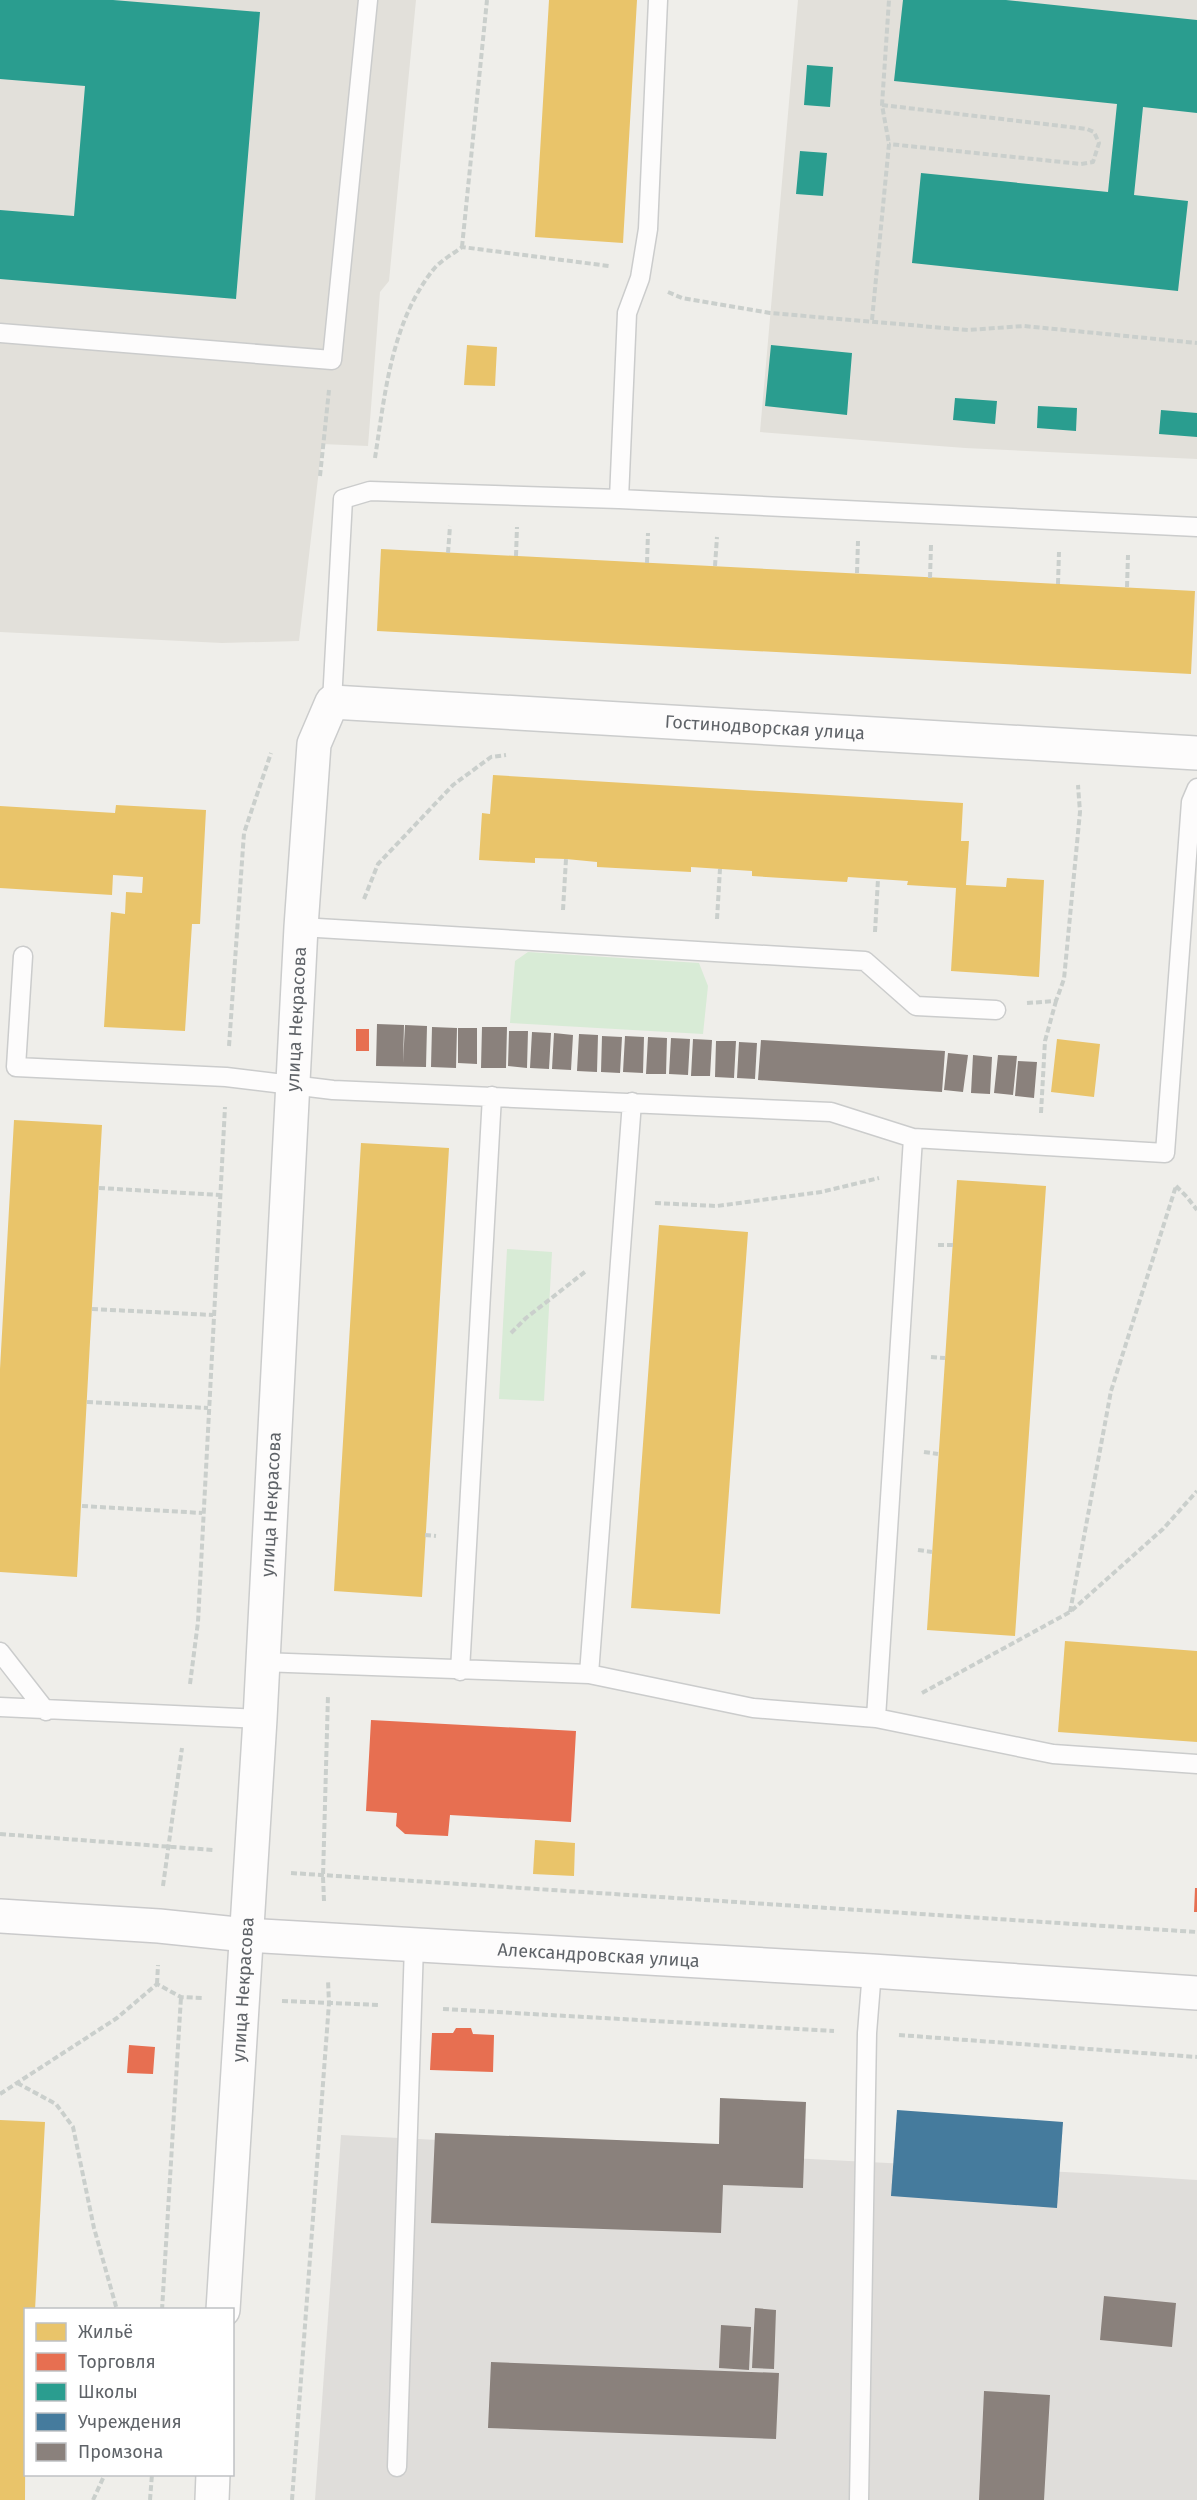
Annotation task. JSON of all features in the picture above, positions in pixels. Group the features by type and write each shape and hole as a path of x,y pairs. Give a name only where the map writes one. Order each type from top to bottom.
{"street":[{"name":"Гостинодворская улица","path":"332,702 1197,753"},
{"name":"улица Некрасова","path":"223,2308 260,1719 261,1662 301,927 314,744 332,702"},
{"name":"Александровская улица","path":"0,1916 159,1926 246,1935 872,1971 1197,1993"},
{"path":"212,2500 213,2476"}],"lane":[{"path":"0,333 332,360 368,0"},
{"path":"619,499 627,313 640,278 648,229 658,0"},
{"path":"332,702 343,499 370,492 619,499 1197,527"},
{"path":"23,956 16,1067 226,1077 333,1090 831,1112 913,1138 1165,1153 1191,802 1197,788"},
{"path":"301,927 865,961 916,1006 996,1010"},
{"path":"460,1671 492,1096"},
{"path":"589,1674 632,1102"},
{"path":"876,1718 913,1138"},
{"path":"0,1652 46,1711"},
{"path":"261,1662 589,1674 753,1708 876,1718 1053,1754 1197,1764"},
{"path":"0,1707 46,1711 260,1719"},
{"path":"397,2467 414,1945"},
{"path":"859,2500 867,2033 872,1971"}],"path":[{"path":"462,247 487,0"},
{"path":"872,320 889,144 882,105 889,0"},
{"path":"882,105 1087,129 1094,132 1099,143 1098,153 1093,162 1081,164 889,144"},
{"path":"370,492 389,366 414,300 434,268 462,247 604,264 682,298 770,313 968,330 1024,326 1197,343"},
{"path":"319,482 332,360"},
{"path":"0,2094 117,2018 157,1984 159,1926 168,1845 198,1622 226,1077 244,833 274,745"},
{"path":"352,930 378,864 453,785 491,757 511,754"},
{"path":"1040,1145 1045,1041 1064,980 1080,812 1078,778"},
{"path":"561,943 566,859"},
{"path":"715,952 720,869"},
{"path":"873,968 878,879"},
{"path":"996,1010 1010,1001 1031,1004 1056,1001"},
{"path":"624,1201 717,1206 821,1192 857,1182 911,1172"},
{"path":"1070,1612 1111,1391 1176,1186"},
{"path":"99,1188 220,1195"},
{"path":"1187,1197 1197,1200"},
{"path":"477,1368 526,1318 622,1242"},
{"path":"92,1309 213,1315"},
{"path":"87,1402 208,1408"},
{"path":"876,1718 1070,1612 1163,1529 1197,1491"},
{"path":"81,1506 202,1513"},
{"path":"292,2500 329,2003 322,1877 328,1665"},
{"path":"0,1834 168,1845 251,1854 285,1872 322,1877 1197,1932"},
{"path":"157,1984 181,1997 411,2007 867,2033 1197,2057"},
{"path":"162,2308 181,1997"},
{"path":"17,2083 56,2104 73,2127 94,2228 116,2308"},
{"path":"93,2500 105,2476"},
{"path":"150,2500 152,2476"}],"shaded area":[{"path":"0,0 416,0 389,281 380,292 368,446 322,444 299,641 222,643 0,632"},
{"path":"798,0 1197,0 1197,459 965,448 760,432"},
{"path":"341,2135 1197,2180 1197,2500 315,2500"}],"green space":[{"path":"528,952 699,963 708,986 703,1034 510,1023 515,961"},
{"path":"507,1249 552,1252 544,1401 499,1399"}],"building: Жильё":[{"path":"549,0 637,0 623,243 535,237"},
{"path":"467,345 497,347 495,386 464,385"},
{"path":"381,549 1195,591 1191,674 377,631"},
{"path":"493,775 963,803 961,841 969,841 966,885 1006,887 1007,878 1044,880 1039,977 951,971 956,888 907,885 908,881 848,877 847,882 752,876 752,871 691,867 691,872 597,867 597,862 566,859 535,858 535,863 479,860 482,813 490,814"},
{"path":"116,805 206,810 200,924 192,924 185,1031 104,1027 111,912 125,914 126,892 142,893 143,877 113,875 112,895 0,888 0,806 115,813"},
{"path":"1057,1039 1100,1044 1094,1097 1051,1092"},
{"path":"14,1120 102,1125 77,1577 0,1572 0,1369"},
{"path":"361,1143 449,1148 422,1597 334,1591"},
{"path":"957,1180 1046,1186 1015,1636 927,1630"},
{"path":"659,1225 748,1232 720,1614 631,1608"},
{"path":"1065,1641 1197,1651 1197,1742 1058,1732"},
{"path":"535,1840 575,1843 574,1876 533,1874"},
{"path":"0,2120 45,2122 35,2308 24,2308 25,2500 0,2500"}],"building: Торговля":[{"path":"356,1029 369,1029 369,1051 356,1051"},
{"path":"371,1720 576,1731 571,1822 450,1815 448,1836 405,1834 396,1826 397,1813 366,1811"},
{"path":"1195,1888 1197,1888 1197,1912 1194,1912"},
{"path":"456,2028 471,2028 473,2034 494,2035 493,2072 430,2070 432,2033 453,2033"},
{"path":"129,2045 155,2047 153,2074 127,2073"}],"building: Школы":[{"path":"0,0 113,0 260,12 236,299 0,279 0,210 74,216 85,86 0,79"},
{"path":"903,0 1006,0 1197,20 1197,113 1143,107 1134,195 1188,201 1178,291 912,263 921,173 1108,192 1117,104 894,81"},
{"path":"807,65 833,67 830,107 804,105"},
{"path":"800,151 827,153 823,196 796,194"},
{"path":"771,345 852,353 847,415 765,406"},
{"path":"955,398 997,401 995,424 953,420"},
{"path":"1038,406 1077,408 1076,431 1037,428"},
{"path":"1161,410 1197,413 1197,437 1159,434"}],"building: Учреждения":[{"path":"897,2110 1063,2122 1057,2208 891,2196"}],"building: Промзона":[{"path":"377,1024 404,1025 403,1063 405,1025 427,1026 426,1067 376,1066"},
{"path":"432,1027 457,1028 456,1068 431,1067"},
{"path":"482,1027 507,1027 506,1068 481,1068"},
{"path":"458,1028 477,1028 477,1064 458,1063"},
{"path":"509,1031 528,1031 527,1068 508,1066"},
{"path":"532,1032 551,1033 549,1069 530,1068"},
{"path":"554,1033 573,1035 571,1070 552,1069"},
{"path":"579,1034 598,1035 597,1072 577,1071"},
{"path":"602,1036 622,1037 620,1073 601,1072"},
{"path":"625,1036 644,1037 643,1073 623,1072"},
{"path":"648,1037 667,1038 666,1074 646,1074"},
{"path":"671,1038 690,1039 688,1075 669,1074"},
{"path":"693,1039 712,1040 710,1076 691,1076"},
{"path":"761,1040 945,1051 942,1092 758,1080"},
{"path":"716,1041 736,1041 734,1078 715,1077"},
{"path":"739,1042 757,1043 755,1079 737,1078"},
{"path":"948,1053 968,1055 963,1092 944,1090"},
{"path":"973,1055 992,1057 990,1094 971,1093"},
{"path":"998,1055 1017,1056 1013,1095 994,1093"},
{"path":"1018,1061 1037,1062 1034,1098 1015,1096"},
{"path":"720,2098 806,2102 803,2188 723,2185 721,2233 431,2223 435,2133 719,2144"},
{"path":"1104,2296 1176,2303 1172,2347 1100,2340"},
{"path":"755,2308 776,2310 774,2369 752,2368"},
{"path":"721,2325 751,2327 749,2370 719,2368"},
{"path":"491,2362 779,2373 776,2439 488,2428"},
{"path":"984,2391 1050,2395 1044,2500 979,2500"}]}
